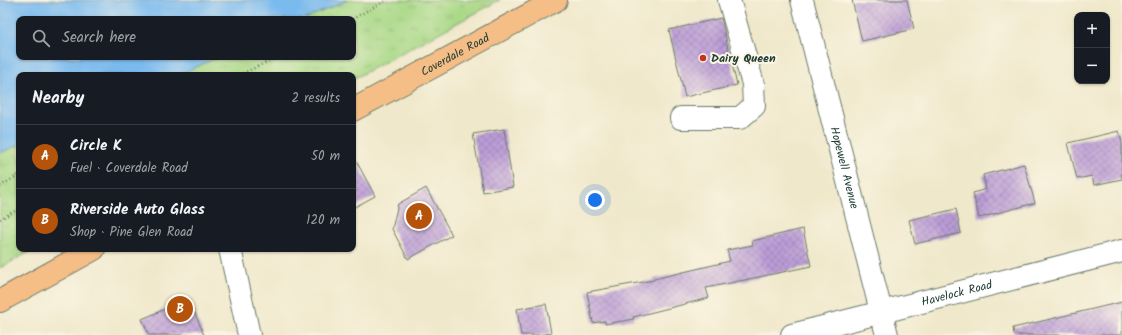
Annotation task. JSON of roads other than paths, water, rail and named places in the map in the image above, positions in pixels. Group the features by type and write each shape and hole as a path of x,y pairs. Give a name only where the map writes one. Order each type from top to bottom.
{"main road":[{"name":"Coverdale Road","path":"356,108 556,0"},
{"path":"0,301 89,252"}],"street":[{"path":"681,118 740,118 754,106 753,84 729,0"},
{"name":"Hopewell Avenue","path":"802,0 887,335"},
{"name":"Havelock Road","path":"792,335 1122,251"},
{"path":"231,252 250,335"}],"water":[{"path":"0,0 348,0 312,16 16,16 16,60 211,60 185,72 16,72 16,146 0,153"}],"place":[{"name":"Dairy Queen","path":"703,58"},
{"name":"Circle K","path":"419,216"},
{"name":"Riverside Auto Glass","path":"180,309"}]}
